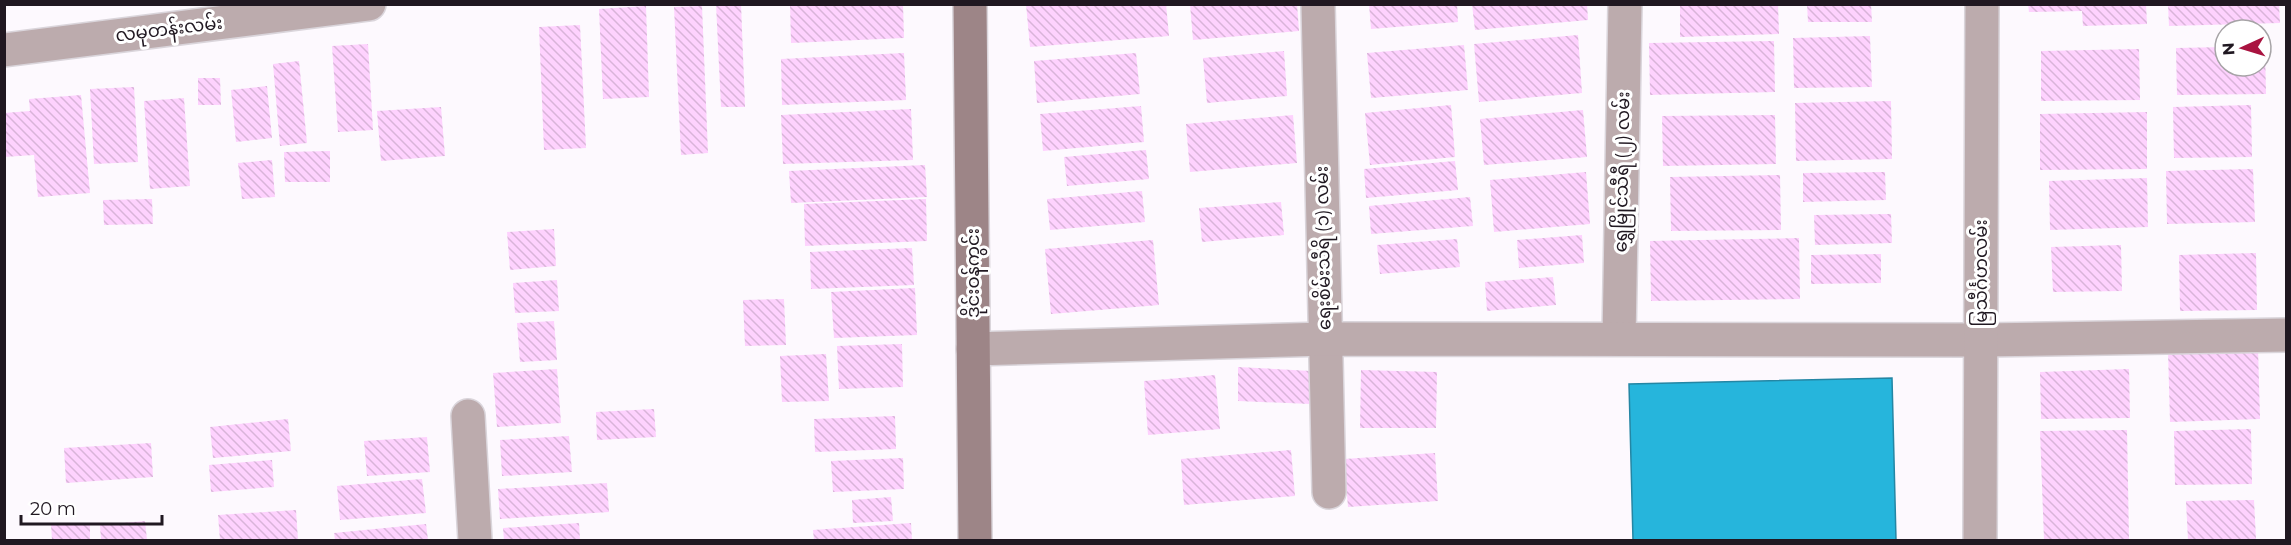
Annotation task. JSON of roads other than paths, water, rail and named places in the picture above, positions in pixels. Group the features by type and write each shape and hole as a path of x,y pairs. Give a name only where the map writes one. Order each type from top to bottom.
{"street":[{"name":"လမုတန်းလမ်း","path":"4,50 369,4"},
{"name":"ဒိုင်းဝန်ကွင်း","path":"970,4 975,540"},
{"name":"ရေးစိမ်းသီရိ (၁) လမ်း","path":"1318,4 1329,492"},
{"name":"ရွှေမြိုင်သီရီ (၂) လမ်း","path":"1619,339 1624,4"},
{"name":"မြသီင်္ဂဟလမ်း","path":"1980,540 1982,4"},
{"path":"973,349 1326,339 1981,340 2286,335"},
{"path":"468,416 475,540"}],"water":[{"path":"1892,378 1896,540 1633,540 1629,384"}]}
